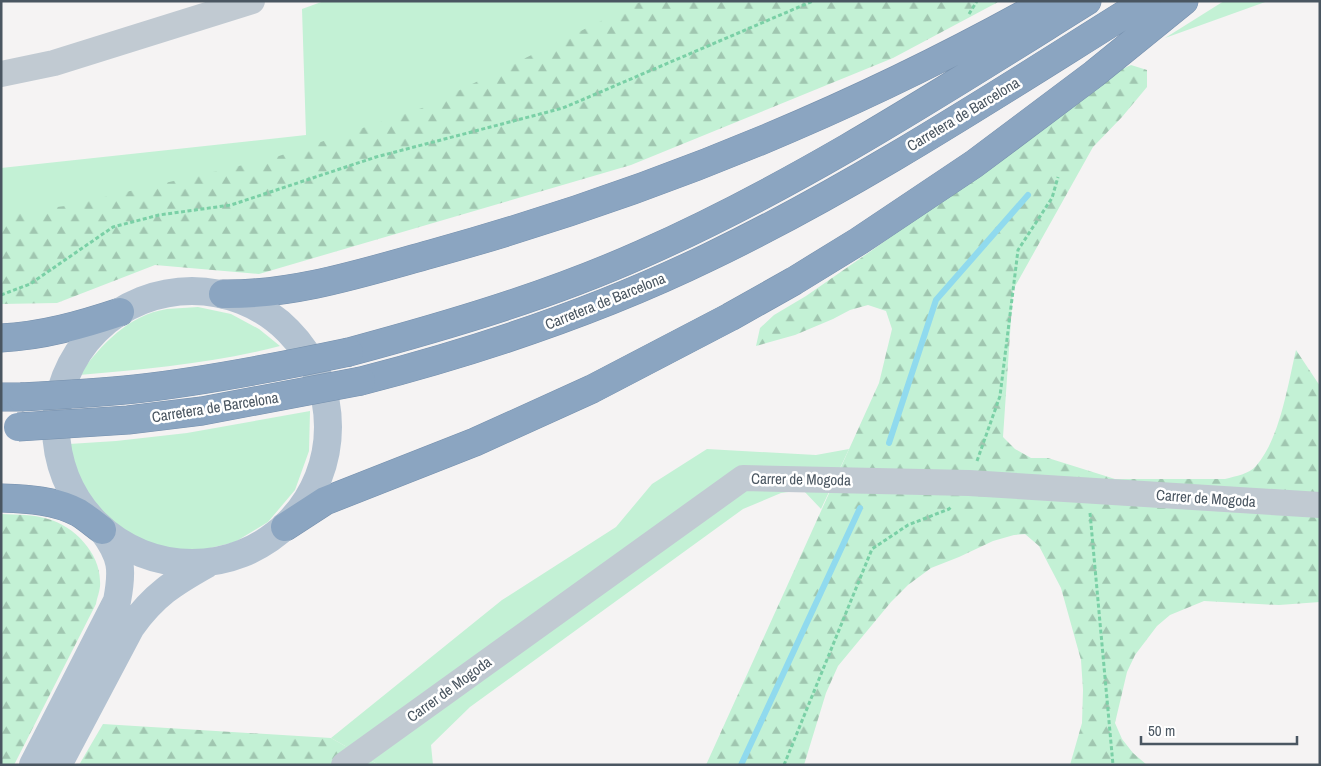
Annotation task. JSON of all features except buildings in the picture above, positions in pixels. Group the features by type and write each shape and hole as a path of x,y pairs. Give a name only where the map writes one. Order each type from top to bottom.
{"highway":[{"path":"223,294 283,291 384,267 518,228 660,180 730,154 844,104 955,51 1048,1"},
{"name":"Carretera de Barcelona","path":"11,397 90,393 174,383 281,366 349,352 430,330 536,295 642,254 711,222 839,153 1087,1"},
{"name":"Carretera de Barcelona","path":"10,428 166,416 264,400 361,380 470,351 568,318 708,258 777,223 885,162 1146,1"},
{"path":"285,527 325,501 475,442 592,389 730,317 794,281 867,236 974,164 1094,74 1184,1"},
{"path":"1,338 54,331 120,312"},
{"path":"1,498 42,501 60,505 79,513 102,530"}],"main road":[{"path":"183,290 223,294 255,306 284,326 309,356 322,380 328,406 329,426 323,464 308,500 285,527 248,552 207,564 185,564 159,560 138,553 117,542 102,530 81,508 69,487 61,466 54,418 57,398 67,369 82,346 97,330 120,312 134,304 167,293 183,290"},
{"path":"33,765 117,601 120,572 118,556 102,530"},
{"path":"58,765 128,633 146,607 165,589 207,564"}],"street":[{"path":"1,74 54,63 252,1"},
{"name":"Carrer de Mogoda","path":"344,765 743,478 969,483 1320,505"}],"path":[{"path":"1,295 30,284 113,227 159,215 231,205 376,157 563,108 813,1"},
{"path":"969,14 977,1"},
{"path":"1088,490 1113,765"}],"green space":[{"path":"324,1 664,1 350,145 1,223 1,168 306,135 302,9"},
{"path":"642,1 1000,1 893,58 631,165 259,274 155,265 57,303 1,304 1,214 65,206 273,158 425,107"},
{"path":"1224,1 1268,1 1165,38"},
{"path":"1131,65 1147,70 1147,87 1093,147 1013,290 1003,437 1015,449 1031,458 1048,458 1115,479 1225,479 1238,476 1256,466 1271,441 1282,411 1296,350 1320,386 1320,602 1279,605 1204,601 1170,615 1157,626 1135,655 1127,672 1115,723 1122,739 1133,753 1147,765 1070,765 1082,723 1083,690 1081,660 1061,588 1039,546 1025,534 1014,535 993,541 931,568 908,585 891,602 838,666 826,693 804,765 706,765 879,383 892,329 886,311 868,305 850,310 795,335 756,346 760,328 774,315 806,296 871,251 1116,72"},
{"path":"198,307 231,314 259,329 280,346 206,361 79,375 106,343 117,333 140,318 153,312 167,309"},
{"path":"310,411 309,451 295,490 268,522 235,542 198,551 159,548 124,533 95,507 75,474 69,444 187,433"},
{"path":"707,449 816,455 849,449 821,509 803,490 781,493 743,509 470,707 431,745 433,765 379,765 331,738 502,600 616,527 652,484"},
{"path":"1,514 42,517 58,523 76,534 96,560 100,584 96,604 14,765 1,765"},
{"path":"103,724 331,738 379,765 79,765"}],"waterway":[{"path":"889,443 936,300 1028,195"},
{"path":"741,765 860,508"}]}
